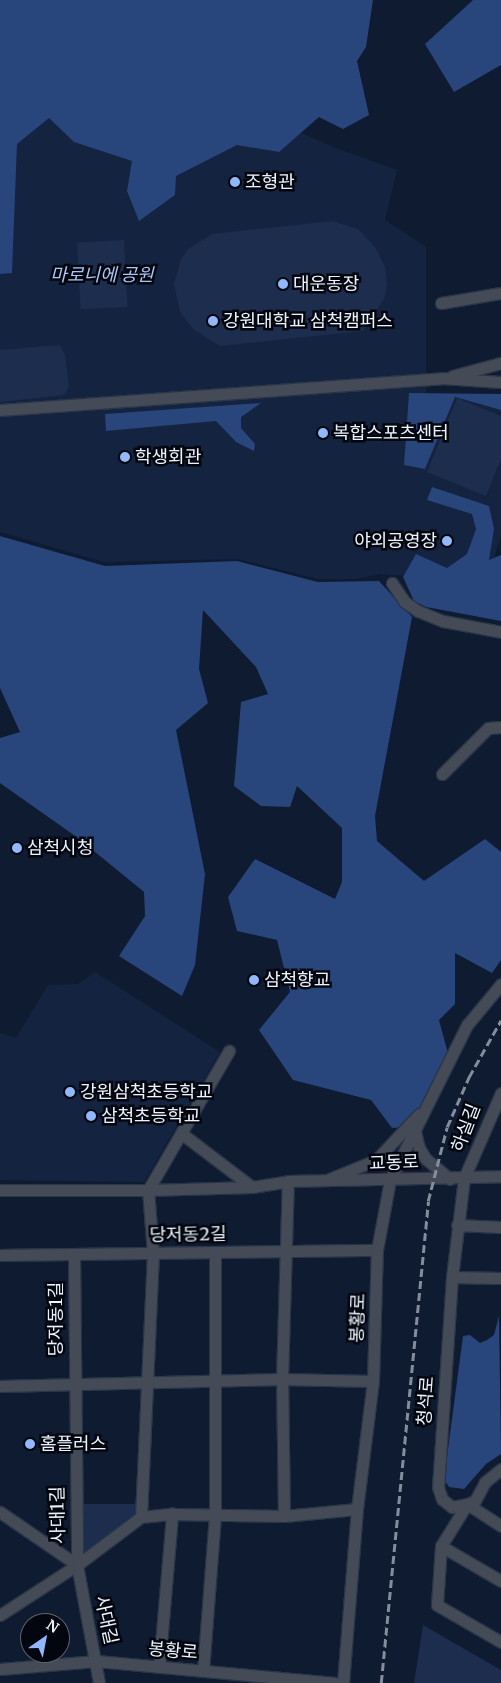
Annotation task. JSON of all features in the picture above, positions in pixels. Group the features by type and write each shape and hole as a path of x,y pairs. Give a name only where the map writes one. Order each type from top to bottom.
{"street":[{"path":"441,303 501,293"},
{"path":"442,378 501,363"},
{"path":"0,410 390,381 442,378 501,380 501,367"},
{"path":"392,584 405,602 418,611 444,621 501,632"},
{"path":"442,774 488,728 501,727"},
{"name":"봉황로","path":"343,1683 357,1509 373,1381 377,1250 390,1180 467,1025 501,984"},
{"path":"229,1051 148,1190 153,1253 141,1517 172,1514 284,1516 357,1509"},
{"name":"하실길","path":"464,1178 501,1092"},
{"path":"322,1182 376,1160 426,1107"},
{"path":"415,1130 419,1148 426,1159 450,1179"},
{"path":"181,1133 252,1187"},
{"name":"교동로","path":"0,1190 148,1190 252,1187 288,1181 450,1179 501,1176"},
{"name":"청석로","path":"464,1178 452,1277 438,1488 442,1500 452,1507 466,1504 501,1526"},
{"path":"284,1516 282,1379 284,1251 288,1181"},
{"path":"457,1225 501,1227"},
{"name":"당저동2길","path":"0,1255 377,1250"},
{"path":"203,1671 215,1516 215,1252"},
{"name":"당저동1길","path":"73,1385 74,1254"},
{"path":"452,1277 501,1278"},
{"path":"0,1386 282,1379 373,1381"},
{"name":"사대1길","path":"73,1385 77,1565"},
{"path":"501,1469 485,1482 476,1500 466,1504 441,1546 437,1605 501,1642"},
{"path":"0,1512 77,1565 0,1615"},
{"path":"159,1667 172,1514"},
{"name":"사대1길","path":"77,1565 141,1517"},
{"path":"441,1546 501,1581"},
{"name":"사대길","path":"77,1565 97,1661 98,1683"},
{"name":"봉황로","path":"0,1669 97,1661 335,1683"}],"shaded area":[{"path":"0,0 373,0 366,47 357,61 369,115 343,129 319,117 279,152 237,145 176,176 175,195 139,221 127,191 132,161 74,142 49,118 17,144 12,273 0,274"},
{"path":"473,0 501,0 501,65 454,92 425,44"},
{"name":"강원대학교 삼척캠퍼스","path":"0,3 336,148 397,170 385,220 426,247 426,398 501,396 501,535 487,582 380,574 356,579 318,579 238,559 104,562 0,532"},
{"path":"409,393 501,394 501,410 455,397 425,469 404,465"},
{"path":"261,403 241,417 241,428 255,444 254,451 236,442 216,421 106,431 105,414"},
{"path":"432,487 489,506 494,529 489,560 501,555 501,621 426,607 414,601 403,577 416,554 447,568 467,554 476,529 472,514 427,500"},
{"path":"0,536 105,566 237,561 318,582 379,581 412,617 375,816 377,841 424,881 485,839 501,852 501,960 492,973 455,953 455,1004 439,1020 450,1061 408,1127 392,1128 371,1100 293,1080 259,1030 290,992 277,940 237,931 228,897 255,859 335,899 342,882 342,828 297,786 290,807 261,806 234,786 241,702 268,694 256,667 203,610 199,669 208,703 176,730 205,874 195,965 182,996 119,956 145,916 144,892 78,838 0,783 0,738 20,732 0,688"},
{"name":"삼척초등학교","path":"95,972 220,1052 144,1182 0,1180 0,1033 16,1038 48,985 78,984"},
{"path":"499,1316 501,1454 486,1464 464,1489 449,1487 444,1479 463,1336 470,1335 480,1343 487,1340 494,1335"}],"green space":[{"path":"332,221 358,229 375,247 385,267 387,284 385,297 363,331 220,346 194,330 180,312 174,284 181,259 188,249 212,234"},
{"name":"마로니에 공원","path":"124,240 128,307 81,309 77,242"},
{"path":"60,345 65,355 69,387 64,395 0,402 0,350"},
{"path":"457,398 501,416 501,459 486,496 427,472"},
{"path":"78,1504 141,1504 140,1522 79,1560"},
{"path":"423,1625 501,1670 501,1683 414,1683"}],"railway":[{"path":"381,1683 428,1201 447,1127 469,1077 501,1020"}],"place":[{"name":"조형관","path":"235,182"},
{"name":"대운동장","path":"283,284"},
{"name":"강원대학교 삼척캠퍼스","path":"213,321"},
{"name":"복합스포츠센터","path":"323,433"},
{"name":"학생회관","path":"125,457"},
{"name":"야외공영장","path":"447,541"},
{"name":"삼척시청","path":"17,848"},
{"name":"삼척향교","path":"254,980"},
{"name":"강원삼척초등학교","path":"70,1092"},
{"name":"삼척초등학교","path":"91,1116"},
{"name":"홈플러스","path":"30,1444"}]}
